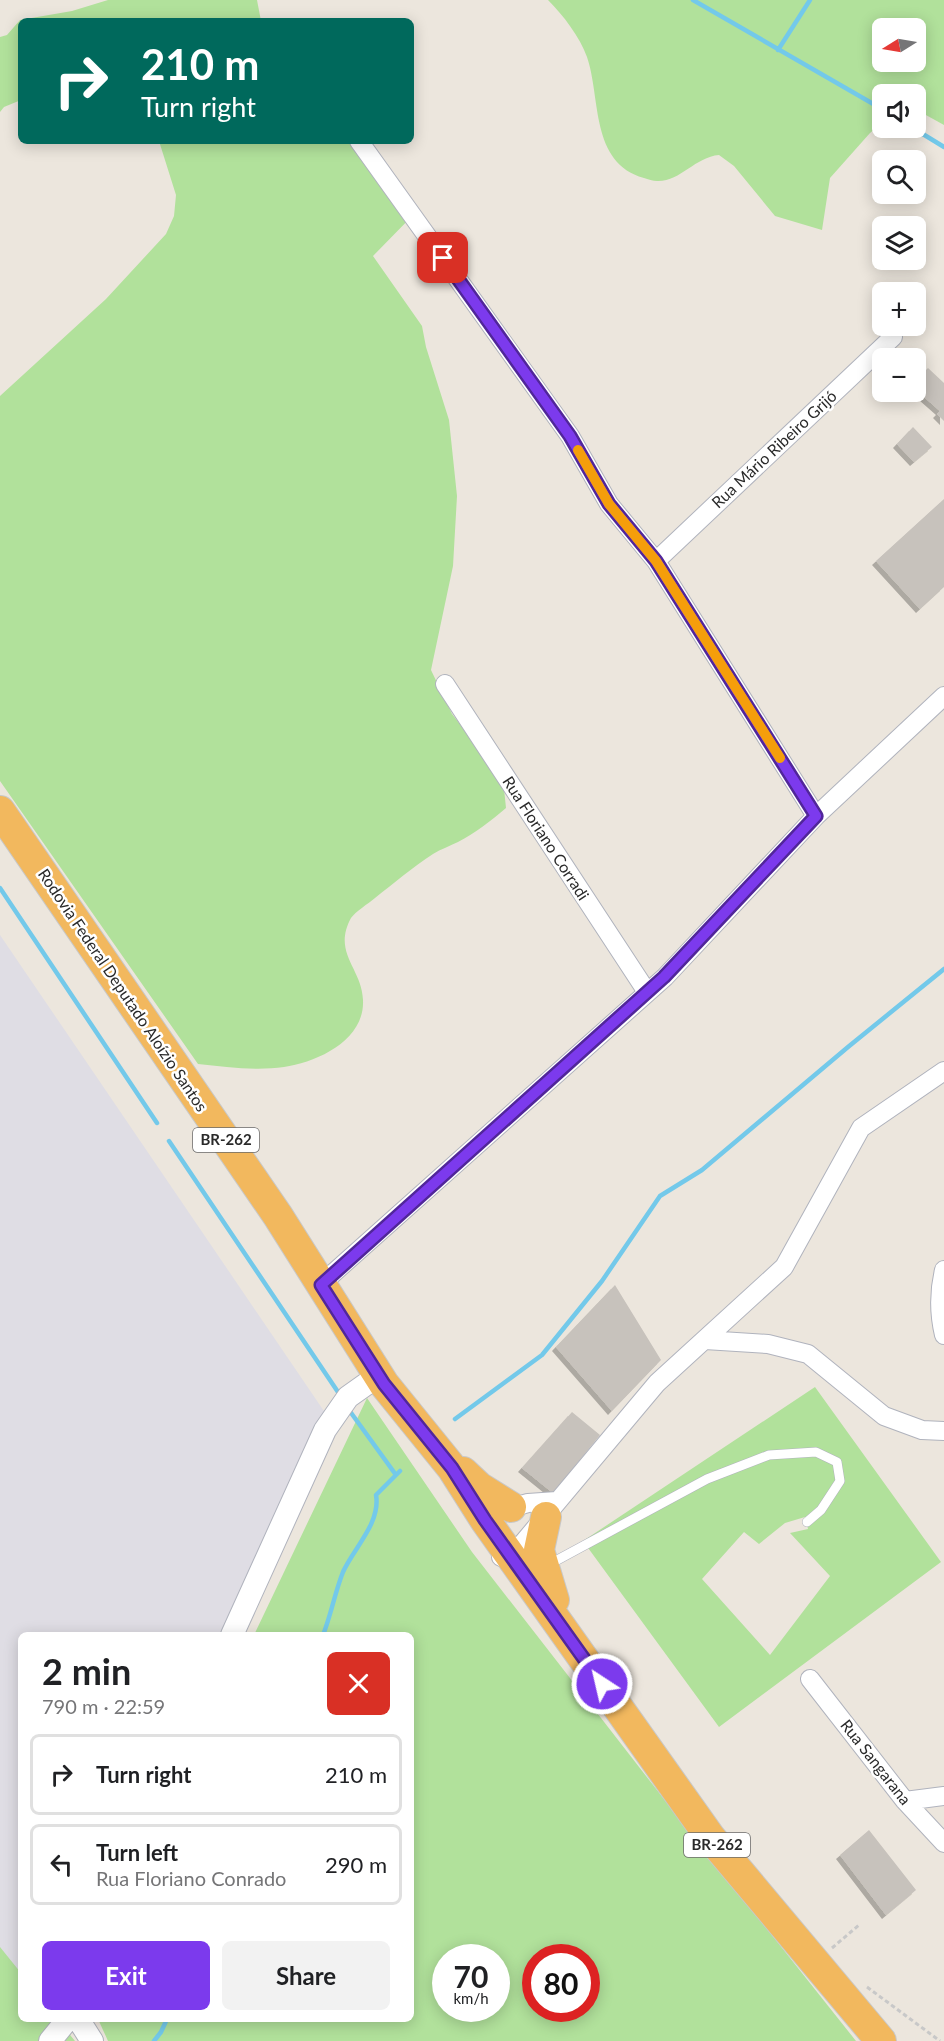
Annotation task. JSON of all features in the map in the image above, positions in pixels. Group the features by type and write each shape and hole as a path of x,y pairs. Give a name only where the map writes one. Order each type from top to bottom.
{"highway":[{"name":"Rodovia Federal Deputado Aloízio Santos","path":"0,811 278,1216 382,1380 492,1518 505,1555 568,1636 710,1837 881,2041"},
{"path":"382,1380 492,1518"},
{"path":"552,1509 539,1550 543,1568 568,1636"},
{"path":"505,1555 560,1646 575,1664 602,1684"}],"street":[{"path":"360,144 570,436 609,504 656,561 816,816"},
{"name":"Rua Mário Ribeiro Grijó","path":"656,561 893,337"},
{"name":"Rua Floriano Corradi","path":"445,684 647,992"},
{"path":"321,1285 664,977 816,816 944,696"},
{"path":"505,1555 522,1544 657,1383 784,1267 861,1128 944,1071"},
{"path":"944,1270 941,1282 940,1320 944,1335"},
{"path":"705,1340 768,1344 808,1354 884,1416 922,1430 944,1431"},
{"path":"233,1632 325,1430 348,1397 382,1380"},
{"path":"492,1518 552,1509"},
{"name":"Rua Sangarana","path":"810,1679 906,1801 944,1843"},
{"path":"906,1801 944,1796"},
{"path":"50,2041 66,2022"},
{"path":"80,2022 92,2041"}],"lane":[{"path":"543,1568 707,1479 769,1455 816,1452 837,1462 840,1481 821,1510 807,1522"}],"path":[{"path":"824,1955 859,1925"}],"shaded area":[{"path":"0,935 328,1417 222,1632 18,1632 18,2022 23,2022 37,2041 0,2041"}],"green space":[{"path":"108,0 257,0 260,18 32,18 72,11"},
{"path":"548,0 944,0 944,125 926,115 926,84 872,84 872,131 830,178 822,230 775,216 734,166 719,155 702,160 673,178 665,180 655,181 627,170 614,159 606,144 600,127 587,57 576,34"},
{"path":"18,22 18,101 4,107 0,112 0,37 7,35"},
{"path":"160,144 354,144 418,210 373,256 422,326 426,347 449,420 457,496 453,566 431,670 452,714 503,779 506,808 471,835 426,859 351,918 346,930 346,951 361,989 362,1014 356,1027 337,1047 311,1060 284,1067 252,1069 198,1064 0,781 0,396 106,299 166,234 174,216 176,195"},
{"path":"815,1387 941,1562 719,1727 583,1541","holes":["805,1517 808,1529 790,1533 830,1576 770,1655 702,1579 744,1532 759,1544 785,1523"]},
{"path":"367,1398 472,1552 856,2041 108,2041 99,2022 414,2022 414,1632 255,1632"},
{"path":"0,1947 18,1969 18,2022 59,2022 75,2041 0,2041"}],"building":[{"path":"928,368 944,383 944,421 937,414 940,411 926,399 926,370"},
{"path":"913,427 932,447 914,462 897,444"},
{"path":"944,499 944,587 920,609 876,561"},
{"path":"615,1285 661,1360 612,1411 556,1347"},
{"path":"572,1412 600,1435 553,1493 522,1468"},
{"path":"869,1830 916,1890 886,1915 840,1855"}],"waterway":[{"path":"693,0 872,103"},
{"path":"778,50 810,0"},
{"path":"926,136 944,147"},
{"path":"0,888 157,1123"},
{"path":"455,1419 542,1355 602,1281 660,1196 702,1170 944,969"},
{"path":"169,1141 340,1395"},
{"path":"349,1410 396,1475"},
{"path":"324,1632 343,1572 374,1516 376,1495 400,1471"},
{"path":"154,2041 166,2022"}],"slow traffic":[{"path":"578,450 609,504 656,561 780,758"}],"route":[{"path":"443,258 570,436 609,504 656,561 816,816 664,977 321,1285 384,1384 452,1468 485,1520 602,1684"}]}
